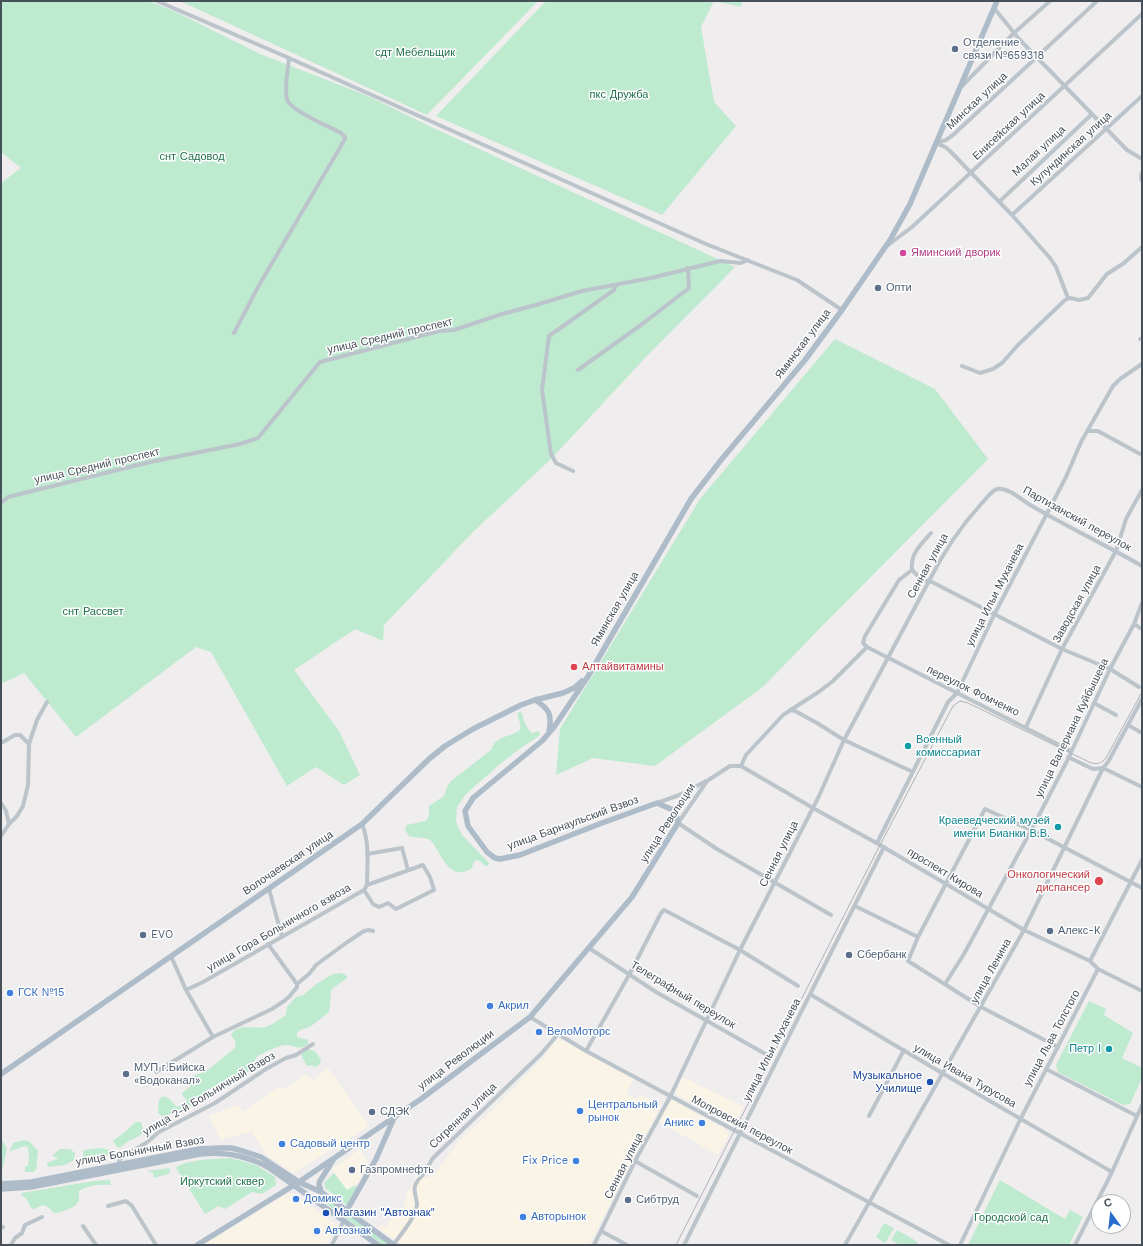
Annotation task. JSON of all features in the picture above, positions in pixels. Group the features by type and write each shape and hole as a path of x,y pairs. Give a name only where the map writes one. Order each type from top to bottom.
{"main road":[{"name":"Яминская улица","path":"587,678 691,498 805,360 842,310 900,224 997,1"},
{"name":"Волочаевская улица","path":"1,1074 362,824 445,746 521,705 563,693 574,688 587,678"},
{"name":"улица Барнаульский Взвоз","path":"587,678 549,733 473,798 466,807 466,819 470,831 487,852 495,858 506,859 657,803"},
{"path":"535,700 543,705 550,716 551,722 549,733"},
{"path":"657,803 673,810 676,814 678,823"},
{"name":"улица Революции","path":"197,1245 297,1183 394,1118 530,1017 632,897 678,823"},
{"path":"346,1210 376,1159 394,1118"},
{"name":"улица Больничный Взвоз","path":"1,1184 30,1182 199,1149 220,1148 231,1148 261,1158 297,1183"},
{"name":"улица Больничный Взвоз","path":"1,1189 31,1186 188,1156 220,1152 242,1155 252,1159 297,1183"},
{"path":"321,1192 319,1184 320,1181 334,1158"},
{"path":"297,1183 321,1192 394,1245"},
{"path":"297,1183 315,1199 378,1245"},
{"path":"315,1199 312,1194 313,1192 321,1192"}],"street":[{"path":"157,1 289,58 706,244 797,280 842,310"},
{"path":"959,90 1014,33 1050,1"},
{"name":"Минская улица","path":"936,143 946,140 953,135 1098,1"},
{"path":"994,8 1014,33 1106,129 1127,150 1142,159"},
{"name":"Енисейская улица","path":"885,247 912,227 1142,14"},
{"path":"234,333 258,287 345,139 341,133 299,112 286,100 289,58"},
{"name":"Кулундинская улица","path":"1012,215 1142,96"},
{"name":"Малая улица","path":"999,202 1092,114"},
{"path":"936,143 946,148 1012,215 1054,264 1068,298"},
{"path":"1142,173 1140,175 1142,181"},
{"path":"1068,298 1078,300 1088,298 1107,274 1124,263 1142,247"},
{"name":"улица Средний проспект","path":"1,503 8,497 150,462 240,444 258,438 320,362 439,331 454,330 502,314 582,291 651,278 720,260 741,263 748,260"},
{"path":"578,370 645,322 689,288 688,268"},
{"path":"573,471 559,464 554,460 551,454 542,390 549,336 614,290 616,285"},
{"path":"962,366 980,373 995,368 1068,298"},
{"name":"улица Ильи Мухачева","path":"877,843 948,702 957,693 994,615 1066,477 1081,442 1113,386 1120,379 1142,364"},
{"path":"1088,431 1098,431 1142,455"},
{"name":"Сенная улица","path":"594,1245 635,1161 670,1097 740,950 813,808 844,740 887,658 947,547 963,524 992,493 997,490 1002,490"},
{"name":"Партизанский переулок","path":"1002,490 1142,566"},
{"name":"Заводская улица","path":"1026,727 1062,649 1116,551 1126,518 1142,490"},
{"path":"931,533 914,554 912,560 912,570 921,579 929,581 1062,649 1110,669 1139,687"},
{"path":"741,766 750,750 783,715 833,681 867,647 863,644 872,624 899,580 912,570"},
{"name":"улица Валериана Куйбышева","path":"945,984 964,954 1031,830 1063,768 1110,669 1134,624 1142,603"},
{"path":"1134,624 1142,629"},
{"name":"переулок Фомченко","path":"867,647 1026,727 1070,751"},
{"name":"улица Ленина","path":"844,1245 1024,930 1103,768 1108,762 1142,699"},
{"path":"1,836 20,812 27,790 29,744 37,720 47,702"},
{"path":"1094,703 1116,715"},
{"path":"790,710 812,720 844,740 913,772"},
{"path":"1128,725 1142,733"},
{"path":"1,742 16,735 20,735 29,744"},
{"path":"1068,757 1093,769 1103,768 1142,788"},
{"name":"улица Революции","path":"678,823 707,781 730,766 741,766"},
{"name":"проспект Кирова","path":"741,766 884,847 1024,930 1090,961 1098,969 1142,991"},
{"name":"улица Барнаульский Взвоз","path":"657,803 682,794 707,781"},
{"path":"1,803 6,811 9,824"},
{"path":"1058,1047 981,1007 908,961 918,937 985,809 1065,847 1142,888"},
{"path":"678,823 717,849 831,915"},
{"name":"улица Гора Больничного взвоза","path":"186,990 203,982 365,887 367,854 366,837 362,824"},
{"name":"улица Ильи Мухачева","path":"684,1245 884,847"},
{"path":"367,854 402,848 408,870"},
{"path":"1090,961 1142,860"},
{"path":"423,865 430,877 434,890 396,909 388,903 378,907 373,904 365,887 423,865"},
{"path":"269,889 282,936"},
{"path":"855,906 918,937"},
{"path":"586,1051 664,910 740,950 798,986"},
{"path":"156,1072 213,1037 272,1009 289,997 297,987 297,984 309,974 316,965 364,931 373,931"},
{"path":"268,944 297,984"},
{"name":"Телеграфный переулок","path":"589,948 629,975 707,1022 769,1056"},
{"path":"171,956 186,990 213,1037"},
{"name":"улица Льва Толстого","path":"960,1245 1021,1118 1098,969"},
{"name":"улица Ивана Турусова","path":"810,994 1112,1172"},
{"name":"Мопровский переулок","path":"530,1017 586,1051 670,1097 949,1245"},
{"name":"Согренная улица","path":"394,1245 413,1216 417,1203 414,1189 415,1185 427,1170 433,1158 541,1054 558,1034"},
{"name":"улица 2-й Больничный Взвоз","path":"119,1165 119,1161 122,1158 146,1143 159,1132 209,1106 266,1069 286,1058 296,1055 313,1044"},
{"path":"869,1116 904,1050"},
{"path":"1046,1069 1137,1116"},
{"path":"1075,1245 1112,1172 1142,1105"},
{"path":"635,1161 697,1196"},
{"path":"108,1206 126,1201 132,1206 156,1245"},
{"path":"11,1245 15,1238 22,1233 25,1225 42,1217"},
{"path":"332,1245 344,1220"},
{"path":"82,1226 96,1245"},
{"path":"601,1231 627,1245"}],"shaded area":[{"path":"557,1039 560,1039 634,1079 629,1088 628,1095 636,1099 640,1094 661,1105 589,1245 402,1245 378,1228 381,1224 385,1227 404,1206 407,1194 418,1174 424,1178 434,1175 459,1141 496,1107 545,1055"},
{"path":"328,1068 369,1126 293,1173 266,1155 252,1132 220,1139 209,1116 238,1105 243,1112 278,1087 288,1087 305,1074 313,1080"},
{"path":"683,1077 744,1107 735,1124 731,1125 677,1095 675,1092"},
{"path":"673,1100 728,1131 729,1134 718,1155 659,1122 670,1101"},
{"path":"360,1149 369,1163 356,1185 347,1190 332,1169"},
{"path":"289,1193 292,1193 337,1225 326,1245 203,1245"}],"green space":[{"path":"1,1 149,1 176,12 260,54 368,96 425,124 735,267 645,358 552,458 473,532 384,625 383,641 355,629 294,670 339,731 360,775 344,785 316,767 287,786 211,652 196,647 76,737 24,673 1,684 1,183 21,168 1,152"},
{"name":"сдт Мебельщик","path":"180,1 538,1 427,115"},
{"name":"пкс Дружба","path":"546,1 714,1 701,27 714,102 736,126 662,215 436,116"},
{"path":"714,1 742,1 741,7"},
{"path":"835,339 935,389 988,459 764,686 655,766 593,758 556,775 560,729 700,499"},
{"path":"518,712 522,713 523,719 532,733 539,731 540,734 499,765 465,795 457,807 457,825 462,835 489,863 488,866 485,866 480,861 476,860 471,869 464,872 457,872 448,866 430,840 426,838 409,836 405,830 407,825 426,821 429,816 429,806 444,796 451,781 491,750 493,745 499,739 520,730"},
{"path":"341,973 347,976 347,978 331,991 329,1012 310,1027 300,1030 297,1033 297,1037 308,1040 308,1044 303,1047 285,1045 267,1051 257,1057 252,1070 230,1082 207,1090 199,1102 165,1116 158,1113 159,1100 162,1096 168,1098 177,1107 184,1104 187,1100 182,1093 190,1087 191,1077 208,1070 235,1048 236,1042 231,1035 234,1031 247,1027 266,1027 286,1015 287,1007 296,997 302,996 318,983 333,974"},
{"path":"1089,1001 1106,1009 1104,1015 1133,1033 1122,1058 1142,1068 1142,1078 1130,1104 1123,1105 1058,1072 1056,1065"},
{"path":"307,1049 315,1051 321,1060 320,1064 316,1067 311,1065 307,1066 301,1055"},
{"path":"136,1122 141,1122 144,1132 118,1148 113,1141"},
{"path":"1,1139 7,1148 2,1170 1,1170"},
{"path":"24,1140 30,1142 38,1151 37,1167 34,1172 25,1172 25,1166 28,1166 29,1158 28,1147 25,1146 11,1152 10,1151 13,1143"},
{"path":"102,1148 109,1150 110,1153 105,1157 84,1159 84,1150"},
{"path":"60,1149 70,1149 75,1153 74,1160 65,1165 48,1167 47,1163 59,1158 52,1156"},
{"name":"Иркутский сквер","path":"230,1158 256,1165 275,1177 276,1185 262,1194 252,1192 225,1209 218,1206 205,1214 176,1168 180,1165 194,1161"},
{"path":"169,1168 170,1172 168,1174 154,1178 153,1173 147,1171"},
{"path":"334,1173 347,1190 356,1185 357,1187 348,1206 325,1188 324,1183"},
{"path":"110,1180 111,1185 94,1185 79,1191 79,1200 75,1206 61,1212 54,1213 48,1207 43,1205 34,1209 31,1208 26,1198 21,1195 22,1193 94,1181"},
{"name":"Городской сад","path":"1000,1180 1065,1219 1070,1210 1083,1217 1069,1245 968,1245"},
{"path":"324,1197 390,1245 383,1245 321,1200"},
{"path":"884,1223 894,1228 885,1243 876,1237"},
{"path":"897,1230 918,1242 916,1245 900,1245 891,1240"}],"tram line":[{"path":"676,1245 880,845 953,706 960,701 968,703 1089,762 1096,764 1102,762 1106,758 1142,692"}],"place":[{"name":"Отделение связи №659318","path":"955,49"},
{"name":"Яминский дворик","path":"903,253"},
{"name":"Опти","path":"878,288"},
{"name":"Алтайвитамины","path":"574,667"},
{"name":"Военный комиссариат","path":"908,746"},
{"name":"Краеведческий музей имени Бианки В.В.","path":"1058,827"},
{"name":"Онкологический диспансер","path":"1099,881"},
{"name":"Алекс-К","path":"1050,931"},
{"name":"EVO","path":"143,935"},
{"name":"Сбербанк","path":"849,955"},
{"name":"ГСК №15","path":"10,993"},
{"name":"Акрил","path":"490,1006"},
{"name":"ВелоМоторс","path":"539,1032"},
{"name":"Петр I","path":"1109,1049"},
{"name":"МУП г.Бийска «Водоканал»","path":"126,1074"},
{"name":"Музыкальное Училище","path":"930,1082"},
{"name":"Центральный рынок","path":"580,1111"},
{"name":"СДЭК","path":"372,1112"},
{"name":"Аникс","path":"702,1123"},
{"name":"Садовый центр","path":"282,1144"},
{"name":"Fix Price","path":"576,1161"},
{"name":"Газпромнефть","path":"352,1170"},
{"name":"Домикс","path":"296,1199"},
{"name":"Сибтруд","path":"628,1200"},
{"name":"Магазин \"Автознак\"","path":"326,1213"},
{"name":"Авторынок","path":"523,1217"},
{"name":"Автознак","path":"317,1231"}],"park label":[{"name":"снт Садовод","path":"192,157"},
{"name":"снт Рассвет","path":"93,612"}]}
